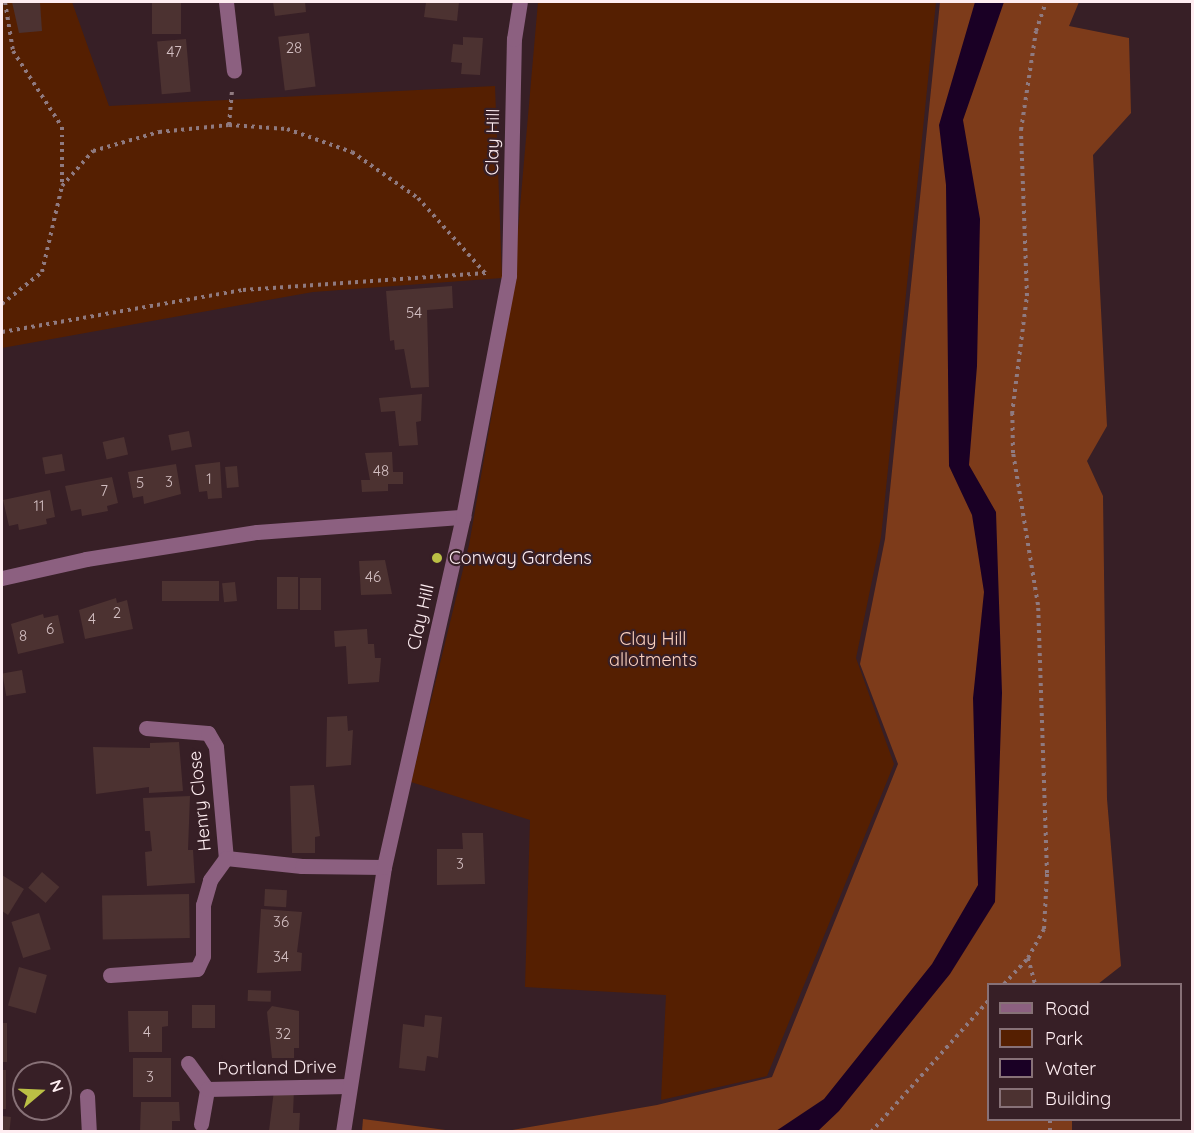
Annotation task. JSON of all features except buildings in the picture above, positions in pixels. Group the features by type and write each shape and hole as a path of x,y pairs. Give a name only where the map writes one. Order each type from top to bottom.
{"street":[{"path":"226,2 234,70"},
{"name":"Clay Hill","path":"343,1131 348,1086 384,867 463,517 509,275 514,39 520,2"},
{"path":"2,578 86,559 257,532 463,517"},
{"name":"Henry Close","path":"110,975 197,969 203,956 204,905 210,880 226,858 216,747 208,733 146,728"},
{"name":"Henry Close","path":"226,858 302,866 384,867"},
{"name":"Portland Drive","path":"188,1063 207,1089 201,1124"},
{"name":"Portland Drive","path":"207,1089 348,1086"},
{"path":"87,1096 89,1131"}],"path":[{"path":"2,304 42,272 62,186 62,127 13,51 5,2"},
{"path":"1005,983 1028,958 1044,929 1047,862 1038,605 1013,453 1011,414 1028,296 1021,130 1036,31 1046,2"},
{"path":"229,124 234,70"},
{"path":"62,186 93,151 159,132 229,124 287,129 352,152 418,198 485,273"},
{"path":"2,332 243,290 485,273 509,275"},
{"path":"1028,958 1035,983"},
{"path":"871,1131 987,1002"}],"green space":[{"path":"2,2 72,2 109,106 495,86 502,278 313,292 2,348"},
{"name":"Clay Hill allotments","path":"538,2 936,2 881,537 856,658 894,764 767,1076 661,1100 666,995 525,987 530,820 411,782 469,545 512,298"}],"shaded area":[{"path":"940,2 1079,2 1069,26 1129,38 1131,113 1093,155 1107,426 1087,461 1103,496 1107,799 1121,966 1099,983 987,983 987,1121 1072,1121 1072,1131 501,1132 657,1105 772,1077 898,764 860,664 885,539"},
{"path":"363,1119 453,1131 362,1131"}],"water":[{"path":"975,2 1004,2 963,120 980,219 977,366 969,465 996,512 1002,693 995,902 950,974 839,1111 818,1131 776,1131 824,1099 932,964 978,885 973,698 984,592 972,515 949,466 946,185 939,125"}],"place":[{"name":"Conway Gardens","path":"437,558"}]}
